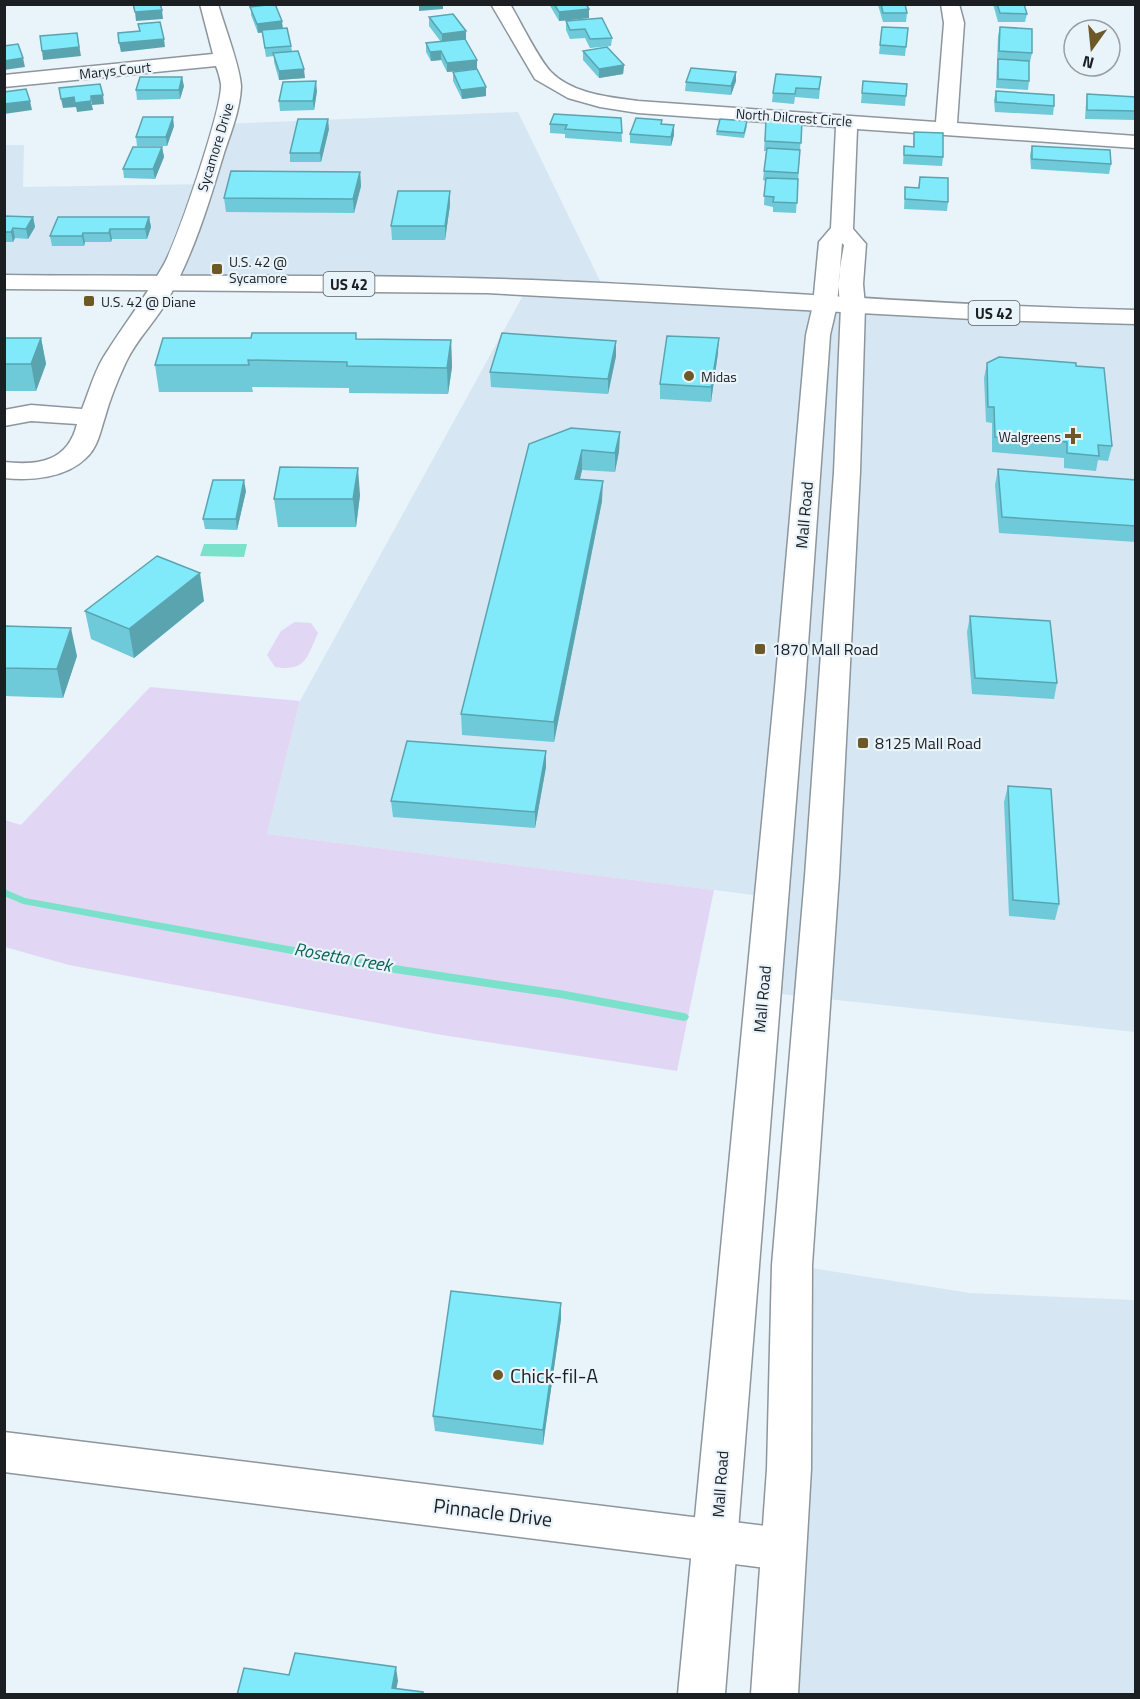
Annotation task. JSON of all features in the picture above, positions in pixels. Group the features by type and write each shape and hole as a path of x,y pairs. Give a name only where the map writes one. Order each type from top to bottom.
{"main road":[{"name":"Sycamore Drive","path":"4,470 34,471 71,458 84,444 114,360 155,301 179,257 230,104 231,84 226,59 209,4"},
{"name":"North Dilcrest Circle","path":"500,4 542,75 551,83 576,95 614,104 1136,142"},
{"path":"946,128 954,23 950,4"},
{"name":"Marys Court","path":"4,81 226,59"},
{"path":"774,1695 789,1469 792,1265 822,876 848,461 853,306 851,284 855,244 842,230 847,121"},
{"name":"Mall Road","path":"701,1695 818,336 825,305 830,242 842,230"},
{"name":"US 42","path":"4,282 421,284 556,288 825,305 1136,317"},
{"path":"4,418 31,413 93,417"},
{"name":"Pinnacle Drive","path":"4,1452 782,1549"}],"shaded area":[{"path":"518,112 605,291 1135,317 1135,1032 762,992 770,897 267,834 300,701 526,290 5,281 5,145 24,145 23,187 204,184 224,124"},
{"path":"204,544 247,544 244,557 200,556"},
{"path":"295,622 311,623 318,633 308,656 299,665 293,667 275,667 267,655 281,631"},
{"path":"150,687 300,701 267,834 714,890 677,1071 442,1035 69,965 5,947 5,820 21,825"},
{"path":"792,1265 970,1293 1135,1300 1135,1694 774,1694 782,1549"}],"building":[{"path":"133,4 160,4 162,10 135,12"},
{"path":"275,4 282,21 257,24 250,7"},
{"path":"554,4 586,4 589,9 559,12"},
{"path":"881,4 905,4 907,13 883,13"},
{"path":"997,4 1024,4 1027,14 1000,13"},
{"path":"453,14 466,31 442,34 429,17"},
{"path":"602,18 612,38 590,39 585,29 570,30 566,21"},
{"path":"160,22 164,39 119,43 118,33 140,31 138,24"},
{"path":"882,27 908,28 906,47 880,45"},
{"path":"1000,27 1032,29 1032,53 999,51"},
{"path":"287,28 291,46 265,48 262,30"},
{"path":"77,33 79,47 42,51 40,36"},
{"path":"465,39 477,60 447,63 441,51 430,52 426,43"},
{"path":"18,44 23,58 4,61 4,46"},
{"path":"607,47 624,65 599,69 583,51"},
{"path":"298,51 304,69 279,71 273,53"},
{"path":"998,59 1029,61 1029,81 998,79"},
{"path":"691,68 736,72 731,86 686,82"},
{"path":"477,69 486,87 461,90 453,72"},
{"path":"776,74 821,77 819,89 796,88 795,94 773,93"},
{"path":"140,77 182,77 179,90 136,90"},
{"path":"316,81 313,101 279,101 283,82"},
{"path":"863,81 907,84 906,96 862,93"},
{"path":"100,84 103,95 91,96 91,101 75,103 74,97 61,99 59,88"},
{"path":"26,89 30,101 4,104 4,92"},
{"path":"996,91 1054,95 1054,106 996,102"},
{"path":"1087,94 1136,97 1136,111 1087,110"},
{"path":"554,114 621,118 622,133 565,129 567,125 550,124"},
{"path":"143,117 173,117 166,137 136,137"},
{"path":"636,118 662,120 661,124 674,125 671,137 630,134"},
{"path":"298,119 328,119 320,153 290,153"},
{"path":"720,119 747,121 744,133 717,131"},
{"path":"766,119 802,120 801,143 765,141"},
{"path":"914,132 943,133 943,157 904,155 904,146 914,147"},
{"path":"1032,146 1110,150 1111,164 1032,159"},
{"path":"133,147 162,147 153,169 123,169"},
{"path":"767,148 800,150 798,173 764,171"},
{"path":"231,171 360,172 353,199 224,198"},
{"path":"920,177 948,178 948,202 905,199 905,187 919,188"},
{"path":"766,178 798,179 797,203 773,202 774,197 764,196"},
{"path":"398,191 450,191 445,226 391,226"},
{"path":"4,216 33,217 26,229 13,228 11,232 4,232"},
{"path":"58,217 149,217 145,229 110,229 109,233 50,236"},
{"path":"252,333 356,333 356,339 451,340 447,368 347,366 347,362 248,360 249,365 155,365 163,338 251,338"},
{"path":"502,333 616,341 608,379 490,372"},
{"name":"Midas","path":"667,336 719,338 711,387 660,384"},
{"path":"4,338 41,338 31,364 4,364"},
{"name":"Walgreens","path":"999,357 1076,363 1076,366 1104,368 1112,446 1098,445 1099,456 1067,453 1067,442 995,437 994,407 988,407 987,363"},
{"path":"571,428 620,432 615,453 582,450 575,479 603,481 554,722 461,714 529,444"},
{"path":"280,467 358,468 353,499 274,499"},
{"path":"998,469 1136,480 1136,526 1002,517"},
{"path":"213,480 244,480 236,519 203,519"},
{"path":"157,556 200,573 129,629 85,611"},
{"path":"970,616 1050,621 1057,683 975,678"},
{"path":"4,626 71,628 57,669 4,668"},
{"path":"407,741 546,751 535,812 391,801"},
{"path":"1008,786 1051,789 1059,904 1013,900"},
{"name":"Chick-fil-A","path":"451,1291 561,1303 543,1430 433,1416"},
{"path":"295,1653 396,1667 392,1688 423,1692 423,1695 237,1695 244,1668 289,1675"}],"waterway":[{"name":"Rosetta Creek","path":"4,892 23,901 388,968 560,994 684,1017"}],"place":[{"name":"U.S. 42 @ Sycamore","path":"217,269"},
{"name":"U.S. 42 @ Diane","path":"89,301"},
{"name":"Midas","path":"689,376"},
{"name":"Walgreens","path":"1073,436"},
{"name":"1870 Mall Road","path":"760,649"},
{"name":"8125 Mall Road","path":"863,743"},
{"name":"Chick-fil-A","path":"498,1375"}]}
